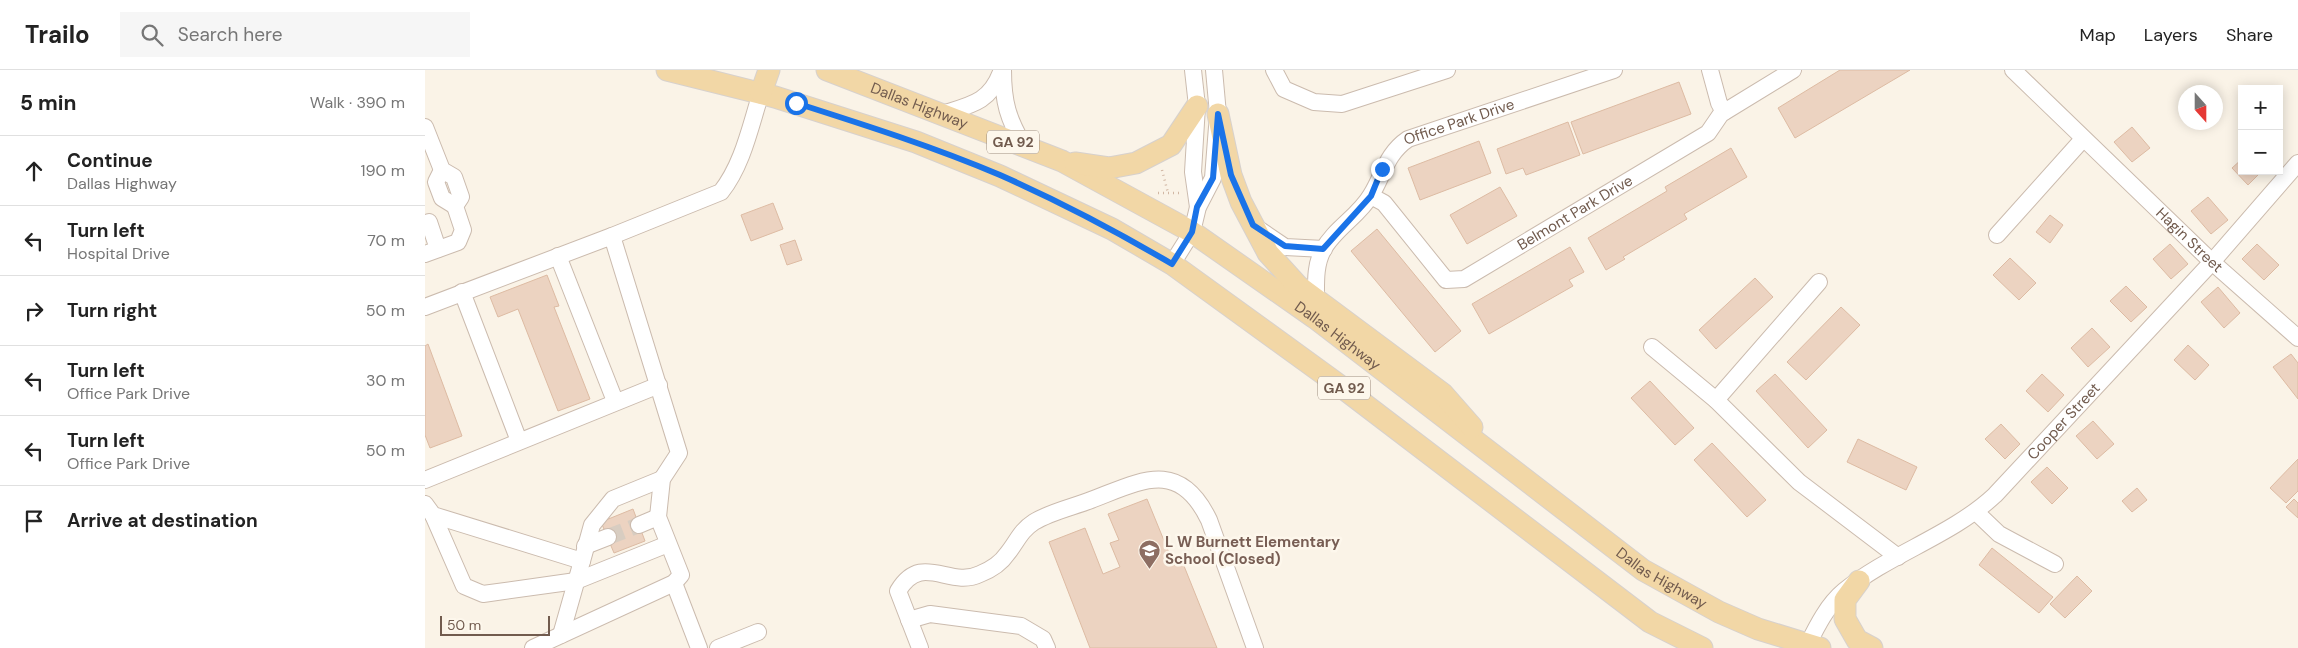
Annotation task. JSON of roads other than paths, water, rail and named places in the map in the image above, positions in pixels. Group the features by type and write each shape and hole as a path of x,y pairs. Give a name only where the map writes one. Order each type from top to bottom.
{"main road":[{"name":"GA 92","path":"667,70 761,93 916,142 1000,176 1112,229 1172,264 1343,388 1650,622 1702,648"},
{"path":"761,93 769,70"},
{"name":"Dallas Highway","path":"827,70 1062,162 1192,232 1315,318 1643,570 1719,612 1758,629 1811,647"},
{"path":"1062,162 1109,168 1136,163 1171,145 1197,106"},
{"path":"1218,114 1231,175 1253,225 1268,253 1298,286 1443,394 1503,462"},
{"path":"1859,581 1845,600 1845,619 1857,640 1872,648"}],"street":[{"path":"943,114 979,101 991,93 1002,70"},
{"path":"1002,70 1005,107 1010,122 1025,146"},
{"path":"1193,70 1197,106 1193,172 1197,207"},
{"path":"1172,264 1192,232 1197,207 1213,178 1218,114 1214,70"},
{"path":"1275,70 1284,89 1314,102 1342,104 1447,70"},
{"name":"Office Park Drive","path":"1316,299 1317,267 1323,249 1371,196 1382,169 1401,144 1408,138 1614,70"},
{"path":"1711,70 1719,103 1724,112"},
{"name":"Belmont Park Drive","path":"1371,196 1384,203 1446,280 1464,279 1708,133 1724,112 1793,70"},
{"name":"Hagin Street","path":"2013,70 2211,262 2298,338"},
{"path":"425,307 612,236 721,192 732,177 761,93"},
{"path":"425,127 442,170 454,177 461,198 455,206 463,230 458,242 432,251 429,222"},
{"path":"1997,235 2083,139"},
{"name":"Cooper Street","path":"1811,647 1829,608 1843,592 1897,557 1977,513 2211,262 2298,163"},
{"path":"1253,225 1285,246 1323,249"},
{"path":"533,648 674,583 681,575 658,517 662,479 679,453 612,236"},
{"path":"558,256 615,401"},
{"path":"1715,400 1819,282"},
{"path":"462,292 519,441"},
{"path":"1652,347 1715,400 1799,482 1897,557"},
{"path":"425,480 615,401 659,385"},
{"path":"561,635 592,525 613,499 662,479"},
{"path":"920,648 898,591 905,579 920,572 963,578 978,576 993,568 1007,554 1018,535 1034,522 1145,480 1165,480 1185,486 1200,502 1209,520 1255,648"},
{"path":"429,510 463,586 483,594 576,581 668,544"},
{"path":"429,510 583,553 607,537"},
{"path":"1977,513 1999,534 2055,564"},
{"path":"639,524 658,517"},
{"path":"674,583 699,648"},
{"path":"909,620 930,614 1021,626 1043,639 1047,648"},
{"path":"718,648 757,632"}],"tunnel":[{"path":"608,537 639,525"}],"place":[{"name":"L W Burnett Elementary School (Closed)","path":"1149,570"}]}
